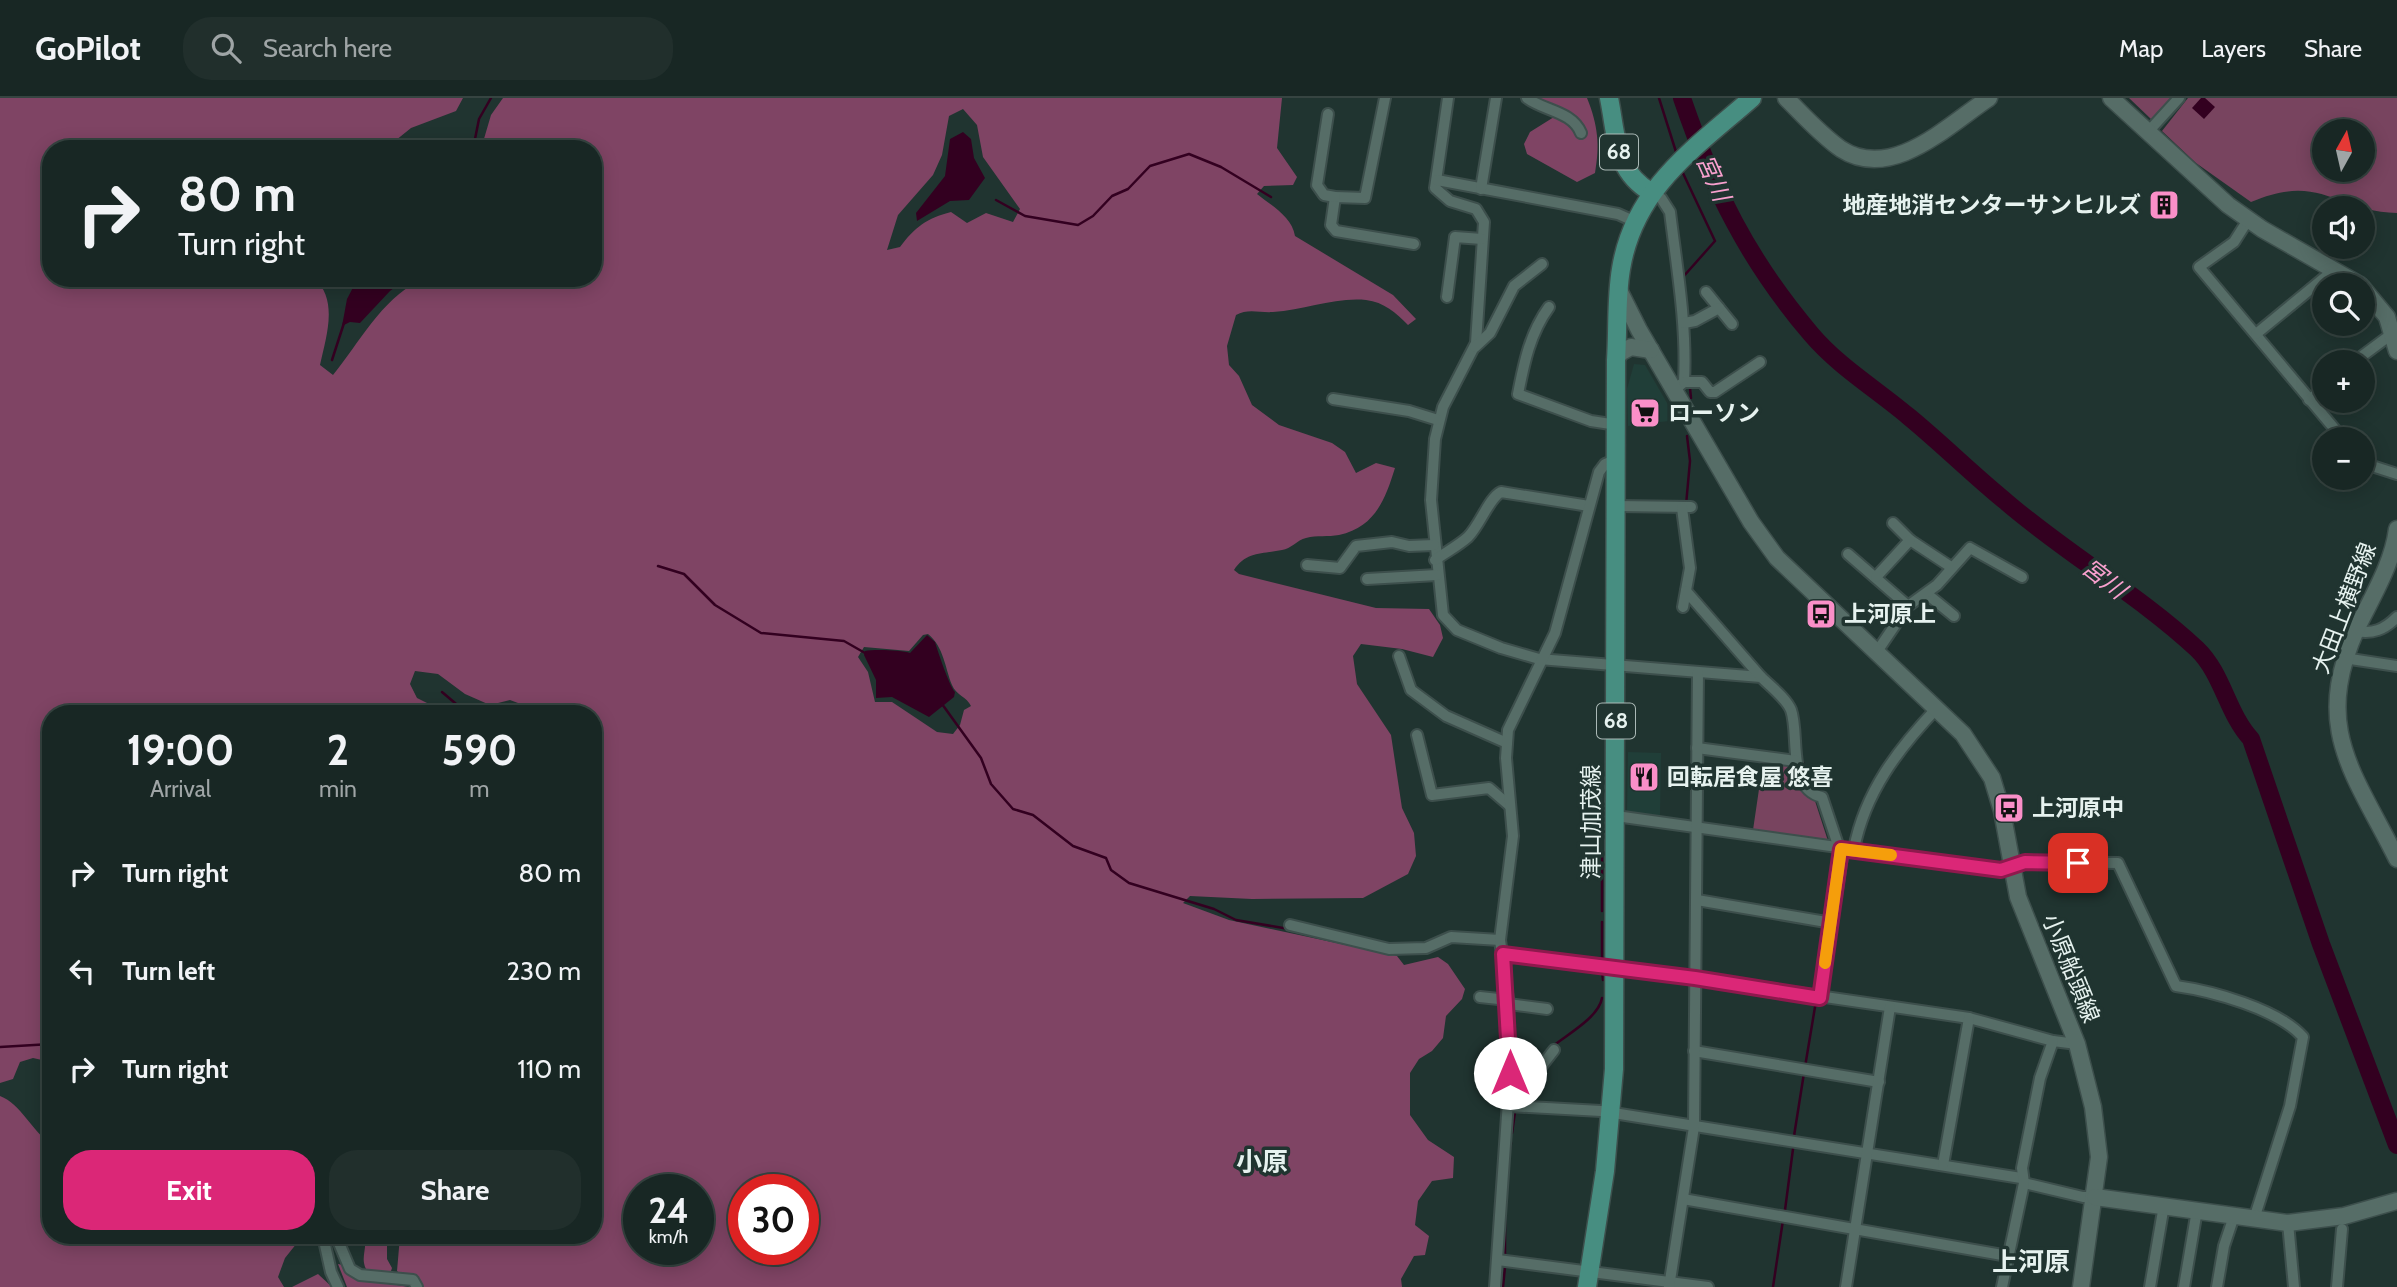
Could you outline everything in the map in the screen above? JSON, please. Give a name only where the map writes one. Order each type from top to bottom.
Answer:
[{"type":"main road","name":"68","points":[[1609,98],[1622,166],[1638,184],[1652,193]]},
{"type":"main road","name":"津山加茂線","points":[[1588,1280],[1612,1114],[1616,816],[1616,360],[1619,290],[1624,251],[1652,193],[1672,167],[1752,98]]},
{"type":"main road","points":[[1786,98],[1842,149],[1855,156],[1883,160],[1907,152],[1989,98]]},
{"type":"main road","points":[[2111,98],[2196,178],[2248,220],[2341,273]]},
{"type":"main road","name":"小原船頭線","points":[[1619,290],[1651,350],[1679,386],[1751,522],[1777,558],[1963,734],[1992,778],[2002,811],[2018,897],[2077,1044],[2098,1135],[2095,1197],[2081,1287]]},
{"type":"main road","points":[[2375,300],[2393,333],[2397,351]]},
{"type":"main road","points":[[1616,360],[1620,353],[1631,347],[1651,350]]},
{"type":"main road","name":"大田上横野線","points":[[2397,529],[2384,572],[2344,658],[2337,689],[2337,725],[2349,763],[2397,859]]},
{"type":"main road","points":[[2095,1197],[2288,1223],[2319,1221],[2397,1201]]},
{"type":"street","points":[[1328,114],[1317,185],[1324,195],[1365,198],[1385,98]]},
{"type":"street","points":[[1448,98],[1435,188],[1450,201],[1471,206],[1482,216],[1475,347]]},
{"type":"street","points":[[1481,189],[1496,98]]},
{"type":"street","points":[[1527,98],[1538,106],[1570,118],[1581,133]]},
{"type":"street","points":[[2148,132],[2179,98]]},
{"type":"street","points":[[1437,180],[1618,214],[1636,222]]},
{"type":"street","points":[[1652,193],[1661,198],[1670,212],[1684,323],[1679,386],[1702,382],[1710,392],[1714,392],[1760,362]]},
{"type":"street","points":[[1335,197],[1331,225],[1336,231],[1414,244]]},
{"type":"street","points":[[2248,220],[2234,242],[2199,267],[2333,427]]},
{"type":"street","points":[[1447,297],[1455,237],[1482,239]]},
{"type":"street","points":[[1542,264],[1514,286],[1490,333],[1475,347],[1438,420],[1431,500],[1440,607],[1450,625],[1501,648],[1545,658],[1761,677]]},
{"type":"street","points":[[2256,334],[2335,269]]},
{"type":"street","points":[[1706,292],[1732,324]]},
{"type":"street","points":[[1549,307],[1538,323],[1518,394],[1591,421],[1617,425]]},
{"type":"street","points":[[1684,323],[1701,319],[1719,308]]},
{"type":"street","points":[[2370,350],[2393,333]]},
{"type":"street","points":[[1334,399],[1409,411],[1438,420]]},
{"type":"street","points":[[1495,1287],[1513,1106],[1508,1002],[1500,940],[1513,836],[1507,743],[1512,719],[1545,658],[1555,633],[1599,472],[1605,464],[1617,459]]},
{"type":"street","points":[[2375,466],[2397,474]]},
{"type":"street","points":[[1436,560],[1468,537],[1482,521],[1495,495],[1501,492],[1589,506]]},
{"type":"street","points":[[1617,506],[1687,508],[1689,568],[1683,607]]},
{"type":"street","points":[[1893,523],[1910,540],[1951,567]]},
{"type":"street","points":[[1876,578],[1910,540]]},
{"type":"street","points":[[1307,565],[1340,568],[1356,546],[1392,542],[1409,546],[1434,545]]},
{"type":"street","points":[[1876,653],[1908,606],[1927,594],[1970,548],[2022,576]]},
{"type":"street","points":[[1848,554],[1908,606]]},
{"type":"street","points":[[1367,579],[1437,575]]},
{"type":"street","points":[[1686,591],[1790,709],[1796,761],[1805,784],[1813,795],[1822,797],[1838,849],[1830,923],[1817,998]]},
{"type":"street","points":[[1927,594],[1954,616]]},
{"type":"street","points":[[2356,631],[2379,631],[2397,617]]},
{"type":"street","points":[[1399,656],[1411,690],[1446,716],[1507,743]]},
{"type":"street","points":[[2344,658],[2397,666]]},
{"type":"street","points":[[1669,1284],[1694,1127],[1697,900],[1694,827],[1698,672]]},
{"type":"street","points":[[1854,849],[1858,828],[1882,774],[1937,708]]},
{"type":"street","points":[[1417,735],[1432,795],[1489,788],[1510,806]]},
{"type":"street","points":[[1697,748],[1796,761]]},
{"type":"street","points":[[1616,816],[2001,870],[2025,862],[2118,863],[2176,986],[2213,992],[2244,1004],[2290,1026],[2303,1037],[2290,1106],[2254,1219]]},
{"type":"street","points":[[1697,900],[1830,923]]},
{"type":"street","points":[[1290,925],[1389,948],[1426,948],[1451,937],[1500,940]]},
{"type":"street","points":[[1503,954],[1695,978],[1817,998],[1969,1018],[2053,1041],[2077,1044]]},
{"type":"street","points":[[1480,997],[1547,1009]]},
{"type":"street","points":[[1846,1287],[1890,1007]]},
{"type":"street","points":[[1943,1165],[1969,1018]]},
{"type":"street","points":[[2002,1287],[2040,1078],[2053,1041]]},
{"type":"street","points":[[1513,1106],[1554,1050]]},
{"type":"street","points":[[1694,1051],[1879,1082]]},
{"type":"street","points":[[1513,1106],[1612,1114],[1867,1153],[2022,1180],[2083,1198],[2095,1197]]},
{"type":"street","points":[[1683,1199],[2008,1256]]},
{"type":"street","points":[[2150,1287],[2164,1205]]},
{"type":"street","points":[[2184,1287],[2197,1210]]},
{"type":"street","points":[[2217,1287],[2224,1246],[2234,1216]]},
{"type":"street","points":[[2288,1223],[2294,1287]]},
{"type":"street","points":[[2337,1287],[2342,1229]]},
{"type":"street","points":[[325,1244],[331,1272],[338,1287]]},
{"type":"street","points":[[339,1244],[350,1269],[360,1275],[413,1280],[417,1287]]},
{"type":"street","points":[[1498,1260],[1588,1280],[1708,1287]]},
{"type":"shaded area","points":[[0,98],[463,98],[456,111],[411,128],[396,140],[42,140],[42,287],[322,287],[329,319],[320,365],[333,375],[382,311],[409,287],[602,287],[602,140],[484,140],[491,115],[503,98],[1282,98],[1277,148],[1297,177],[1293,185],[1264,186],[1257,194],[1286,218],[1295,236],[1393,295],[1416,319],[1408,325],[1384,306],[1366,300],[1331,302],[1285,311],[1250,311],[1236,315],[1227,346],[1229,365],[1239,376],[1252,405],[1279,425],[1332,443],[1345,452],[1356,473],[1376,463],[1395,468],[1377,510],[1362,526],[1339,535],[1306,538],[1285,549],[1249,556],[1234,570],[1239,574],[1376,608],[1429,609],[1440,625],[1443,638],[1433,657],[1402,649],[1361,644],[1353,656],[1357,684],[1391,735],[1402,808],[1414,833],[1416,856],[1408,874],[1363,898],[1252,899],[1190,896],[1183,903],[1229,920],[1397,956],[1404,965],[1438,957],[1448,964],[1465,989],[1462,999],[1446,1016],[1443,1038],[1432,1051],[1419,1059],[1410,1073],[1410,1115],[1428,1140],[1454,1157],[1453,1178],[1432,1181],[1418,1201],[1415,1225],[1429,1236],[1425,1255],[1414,1256],[1401,1279],[1402,1287],[423,1287],[417,1278],[403,1276],[397,1271],[399,1244],[602,1244],[602,705],[518,705],[510,700],[490,705],[465,694],[438,674],[415,671],[410,684],[417,698],[431,705],[42,705],[42,1060],[33,1058],[20,1062],[13,1079],[0,1083]],"holes":[[[963,109],[977,125],[983,157],[1020,209],[1013,222],[986,213],[967,223],[951,212],[928,220],[900,247],[887,250],[898,215],[933,175],[942,155],[949,116]],[[928,634],[938,645],[954,688],[971,706],[964,710],[960,725],[953,734],[937,732],[892,702],[875,702],[868,672],[858,657],[864,647],[909,651],[923,635]]]},
{"type":"shaded area","points":[[1538,98],[1587,98],[1597,135],[1595,173],[1577,182],[1527,154],[1524,144],[1530,132],[1554,117],[1554,109]]},
{"type":"shaded area","points":[[2129,98],[2171,98],[2151,119]]},
{"type":"shaded area","points":[[2188,98],[2397,98],[2397,213],[2375,211],[2375,196],[2327,196],[2295,191],[2251,202],[2196,163],[2162,131]]},
{"type":"shaded area","points":[[2201,98],[2205,98],[2215,107],[2204,119],[2192,108]]},
{"type":"shaded area","points":[[963,132],[971,139],[974,158],[985,178],[969,200],[950,201],[917,221],[916,213],[945,176],[950,139]]},
{"type":"shaded area","points":[[353,287],[395,287],[360,323],[350,322],[342,326],[347,299]]},
{"type":"shaded area","points":[[1634,364],[1645,365],[1677,420],[1628,426],[1627,389]]},
{"type":"shaded area","points":[[927,635],[935,642],[955,692],[954,697],[929,717],[892,697],[876,698],[876,680],[864,655],[865,651],[874,650],[910,653]]},
{"type":"shaded area","points":[[1628,752],[1661,753],[1660,817],[1627,813]]},
{"type":"shaded area","points":[[1763,762],[1794,766],[1804,789],[1815,801],[1828,841],[1753,830]]},
{"type":"shaded area","points":[[0,1096],[14,1105],[42,1136],[42,1244],[296,1244],[285,1258],[278,1277],[284,1287],[0,1287]]},
{"type":"shaded area","points":[[387,1244],[387,1259],[392,1268],[390,1274],[366,1269],[365,1245]]},
{"type":"shaded area","points":[[338,1264],[365,1280],[408,1287],[347,1287]]},
{"type":"shaded area","points":[[318,1274],[332,1287],[292,1287]]},
{"type":"waterway","points":[[475,140],[479,119],[491,98]]},
{"type":"waterway","points":[[1659,98],[1677,155]]},
{"type":"waterway","name":"宮川","points":[[1682,98],[1706,163],[1734,222],[1769,279],[1822,346],[2027,519],[2151,610],[2206,659],[2236,717],[2251,739],[2321,944],[2397,1145]]},
{"type":"waterway","points":[[996,200],[1025,216],[1078,225],[1093,216],[1112,196],[1128,189],[1150,166],[1189,154],[1221,167],[1271,197]]},
{"type":"waterway","points":[[1682,171],[1715,241],[1683,277]]},
{"type":"waterway","points":[[332,360],[344,323]]},
{"type":"waterway","points":[[1690,388],[1691,398]]},
{"type":"waterway","points":[[1686,505],[1690,461],[1687,436]]},
{"type":"waterway","points":[[658,566],[684,574],[715,605],[761,633],[844,641],[865,653]]},
{"type":"waterway","points":[[1702,601],[1745,652]]},
{"type":"waterway","points":[[442,692],[457,705]]},
{"type":"waterway","points":[[942,704],[981,758],[991,784],[1013,809],[1033,815],[1073,846],[1106,858],[1111,870],[1129,883],[1214,909],[1236,920],[1289,929]]},
{"type":"waterway","points":[[1801,759],[1817,790]]},
{"type":"waterway","points":[[1602,858],[1602,911]]},
{"type":"waterway","points":[[1602,922],[1602,960]]},
{"type":"waterway","points":[[1602,971],[1603,980]]},
{"type":"waterway","points":[[1553,1046],[1589,1018],[1600,1005],[1602,998]]},
{"type":"waterway","points":[[1805,1067],[1816,1001]]},
{"type":"waterway","points":[[0,1047],[42,1045]]},
{"type":"waterway","points":[[1794,1136],[1804,1073]]},
{"type":"waterway","points":[[1512,1133],[1515,1112]]},
{"type":"waterway","points":[[1510,1148],[1511,1143]]},
{"type":"waterway","points":[[1785,1210],[1793,1149]]},
{"type":"waterway","points":[[1505,1213],[1505,1257]]},
{"type":"waterway","points":[[1773,1287],[1783,1220]]},
{"type":"waterway","points":[[1503,1287],[1505,1267]]},
{"type":"slow traffic","points":[[1825,963],[1842,857],[1841,849],[1891,855]]},
{"type":"place","name":"地産地消センターサンヒルズ","points":[[2164,205]]},
{"type":"place","name":"ローソン","points":[[1645,413]]},
{"type":"place","name":"上河原上","points":[[1821,614]]},
{"type":"place","name":"回転居食屋 悠喜","points":[[1644,777]]},
{"type":"place","name":"上河原中","points":[[2009,808]]},
{"type":"district","name":"小原","points":[[1262,1162]]},
{"type":"district","name":"上河原","points":[[2031,1262]]},
{"type":"route","points":[[1510,1073],[1508,1000],[1503,954],[1695,978],[1820,998],[1842,857],[1841,849],[2001,870],[2025,862],[2078,863]]}]
